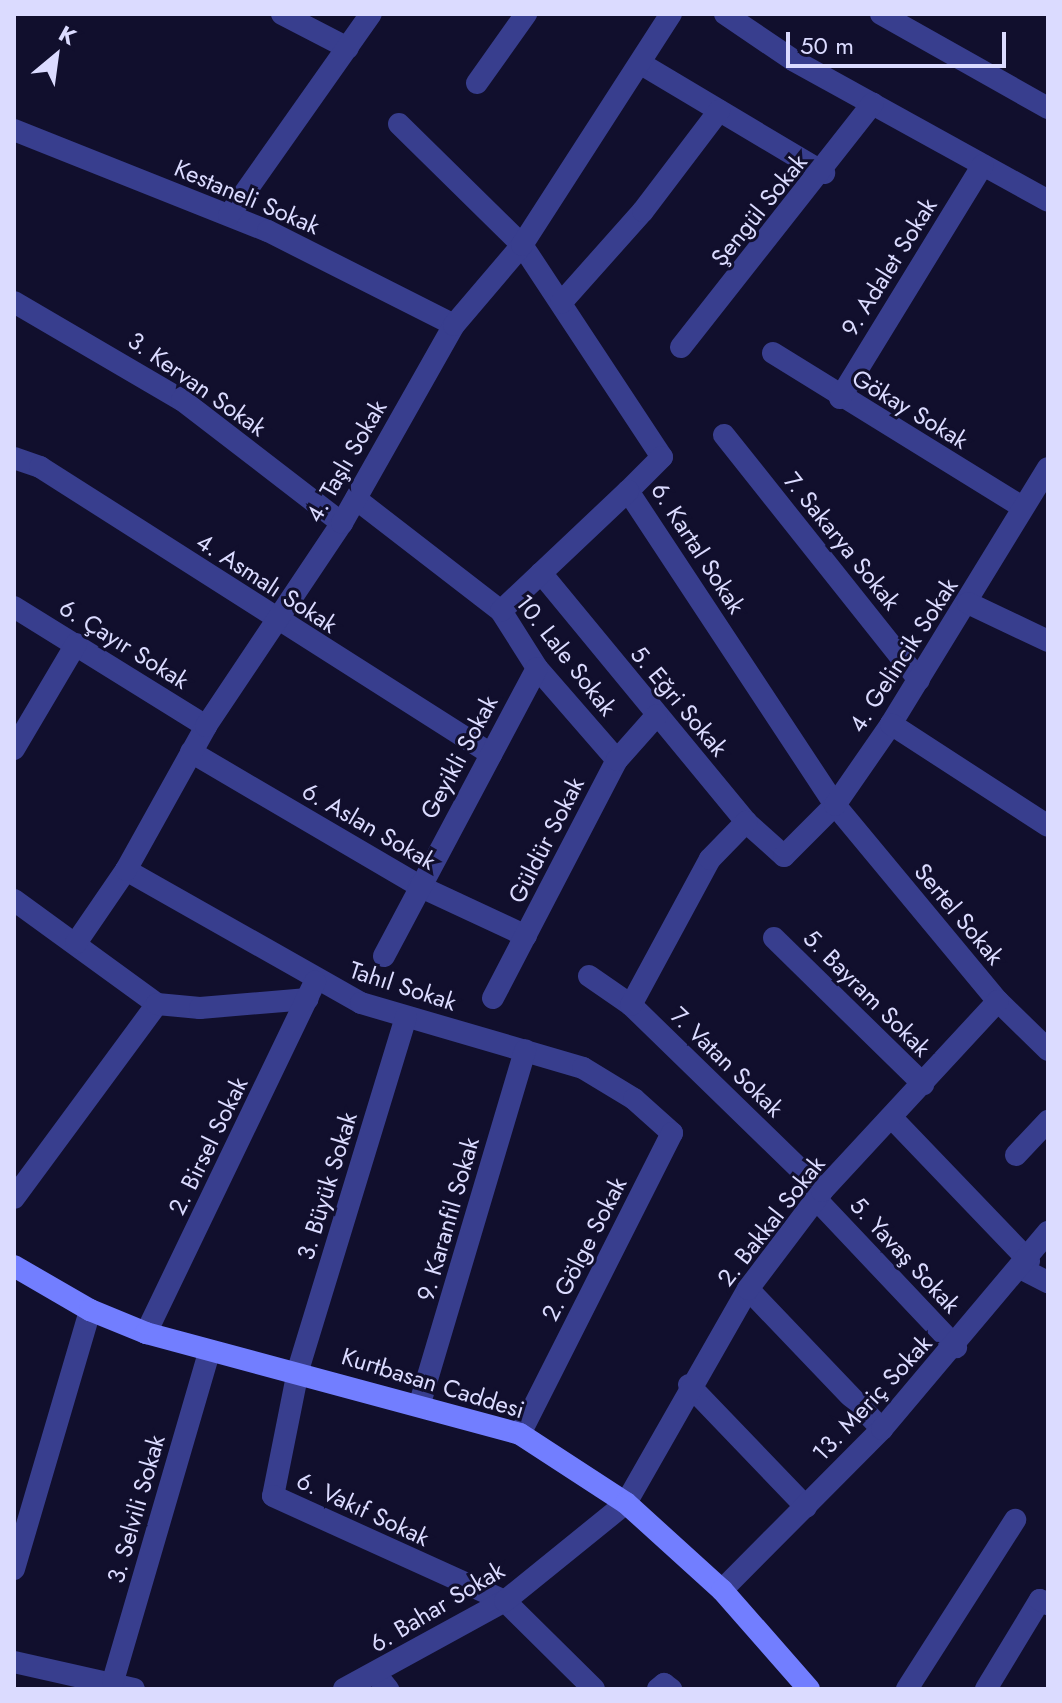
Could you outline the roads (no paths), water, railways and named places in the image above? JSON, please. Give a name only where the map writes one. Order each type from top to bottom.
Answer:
[{"type":"main road","name":"Kurtbasan Caddesi","points":[[14,1266],[90,1310],[146,1333],[209,1352],[298,1371],[420,1403],[520,1434],[626,1503],[722,1590],[801,1684]]},
{"type":"street","points":[[282,14],[348,48]]},
{"type":"street","points":[[229,215],[371,14]]},
{"type":"street","points":[[477,83],[526,14]]},
{"type":"street","name":"4. Taşlı Sokak","points":[[76,943],[126,870],[206,726],[274,620],[342,523],[454,325],[522,245],[643,65],[671,14]]},
{"type":"street","points":[[725,14],[873,103],[1048,201]]},
{"type":"street","points":[[888,16],[1048,108]]},
{"type":"street","points":[[643,65],[824,173]]},
{"type":"street","name":"Şengül Sokak","points":[[681,347],[824,173],[873,103]]},
{"type":"street","points":[[561,303],[643,211],[719,111]]},
{"type":"street","name":"6. Kartal Sokak","points":[[399,124],[522,245],[662,457],[628,491],[835,805]]},
{"type":"street","name":"Kestaneli Sokak","points":[[14,130],[229,215],[454,325]]},
{"type":"street","name":"9. Adalet Sokak","points":[[840,398],[983,165]]},
{"type":"street","name":"3. Kervan Sokak","points":[[14,302],[182,400],[342,523]]},
{"type":"street","name":"Gökay Sokak","points":[[773,353],[840,398],[1022,507]]},
{"type":"street","name":"7. Sakarya Sokak","points":[[724,435],[919,680]]},
{"type":"street","name":"4. Asmalı Sokak","points":[[14,458],[40,467],[274,620],[491,754]]},
{"type":"street","name":"4. Gelincik Sokak","points":[[784,856],[835,805],[968,603],[1022,507],[1044,481]]},
{"type":"street","points":[[501,611],[628,491]]},
{"type":"street","name":"10. Lale Sokak","points":[[356,499],[501,611],[537,668],[617,760]]},
{"type":"street","name":"5. Eğri Sokak","points":[[541,573],[746,822],[784,856]]},
{"type":"street","points":[[968,603],[1048,641]]},
{"type":"street","name":"6. Çayır Sokak","points":[[14,607],[206,726]]},
{"type":"street","points":[[14,749],[76,644]]},
{"type":"street","name":"Geyikli Sokak","points":[[384,956],[537,668]]},
{"type":"street","name":"Güldür Sokak","points":[[493,998],[617,760],[657,715]]},
{"type":"street","points":[[891,724],[1048,826]]},
{"type":"street","name":"6. Aslan Sokak","points":[[191,752],[419,886],[526,936]]},
{"type":"street","name":"Sertel Sokak","points":[[835,805],[998,1001],[1048,1050]]},
{"type":"street","points":[[631,1005],[710,859],[746,822]]},
{"type":"street","name":"Tahıl Sokak","points":[[126,870],[312,990],[583,1068],[634,1099]]},
{"type":"street","points":[[14,900],[157,1004],[200,1008],[312,990]]},
{"type":"street","name":"5. Bayram Sokak","points":[[774,938],[923,1084]]},
{"type":"street","name":"7. Vatan Sokak","points":[[589,976],[631,1005],[819,1195]]},
{"type":"street","name":"2. Birsel Sokak","points":[[146,1333],[312,990]]},
{"type":"street","name":"2. Bakkal Sokak","points":[[626,1503],[689,1385],[748,1289],[819,1195],[998,1001]]},
{"type":"street","points":[[14,1198],[157,1004]]},
{"type":"street","name":"3. Büyük Sokak","points":[[298,1371],[406,1017]]},
{"type":"street","name":"9. Karanfil Sokak","points":[[420,1403],[525,1050]]},
{"type":"street","name":"2. Gölge Sokak","points":[[520,1434],[672,1133],[634,1099]]},
{"type":"street","points":[[892,1118],[1026,1265],[1048,1282]]},
{"type":"street","points":[[1016,1155],[1048,1121]]},
{"type":"street","name":"5. Yavaş Sokak","points":[[819,1195],[956,1347]]},
{"type":"street","name":"13. Meriç Sokak","points":[[722,1590],[882,1429],[1026,1265],[1048,1232]]},
{"type":"street","points":[[748,1289],[882,1429]]},
{"type":"street","points":[[14,1569],[90,1310]]},
{"type":"street","name":"3. Selvili Sokak","points":[[113,1681],[209,1352]]},
{"type":"street","name":"6. Vakıf Sokak","points":[[298,1371],[273,1496],[505,1601]]},
{"type":"street","points":[[689,1385],[806,1507]]},
{"type":"street","name":"6. Bahar Sokak","points":[[344,1689],[382,1681],[505,1601],[626,1503]]},
{"type":"street","points":[[907,1689],[1015,1520]]},
{"type":"street","points":[[986,1689],[1040,1600],[1048,1604]]},
{"type":"street","points":[[505,1601],[594,1689]]},
{"type":"street","points":[[14,1662],[113,1681],[134,1689]]},
{"type":"street","points":[[658,1689],[664,1684],[671,1689]]}]
